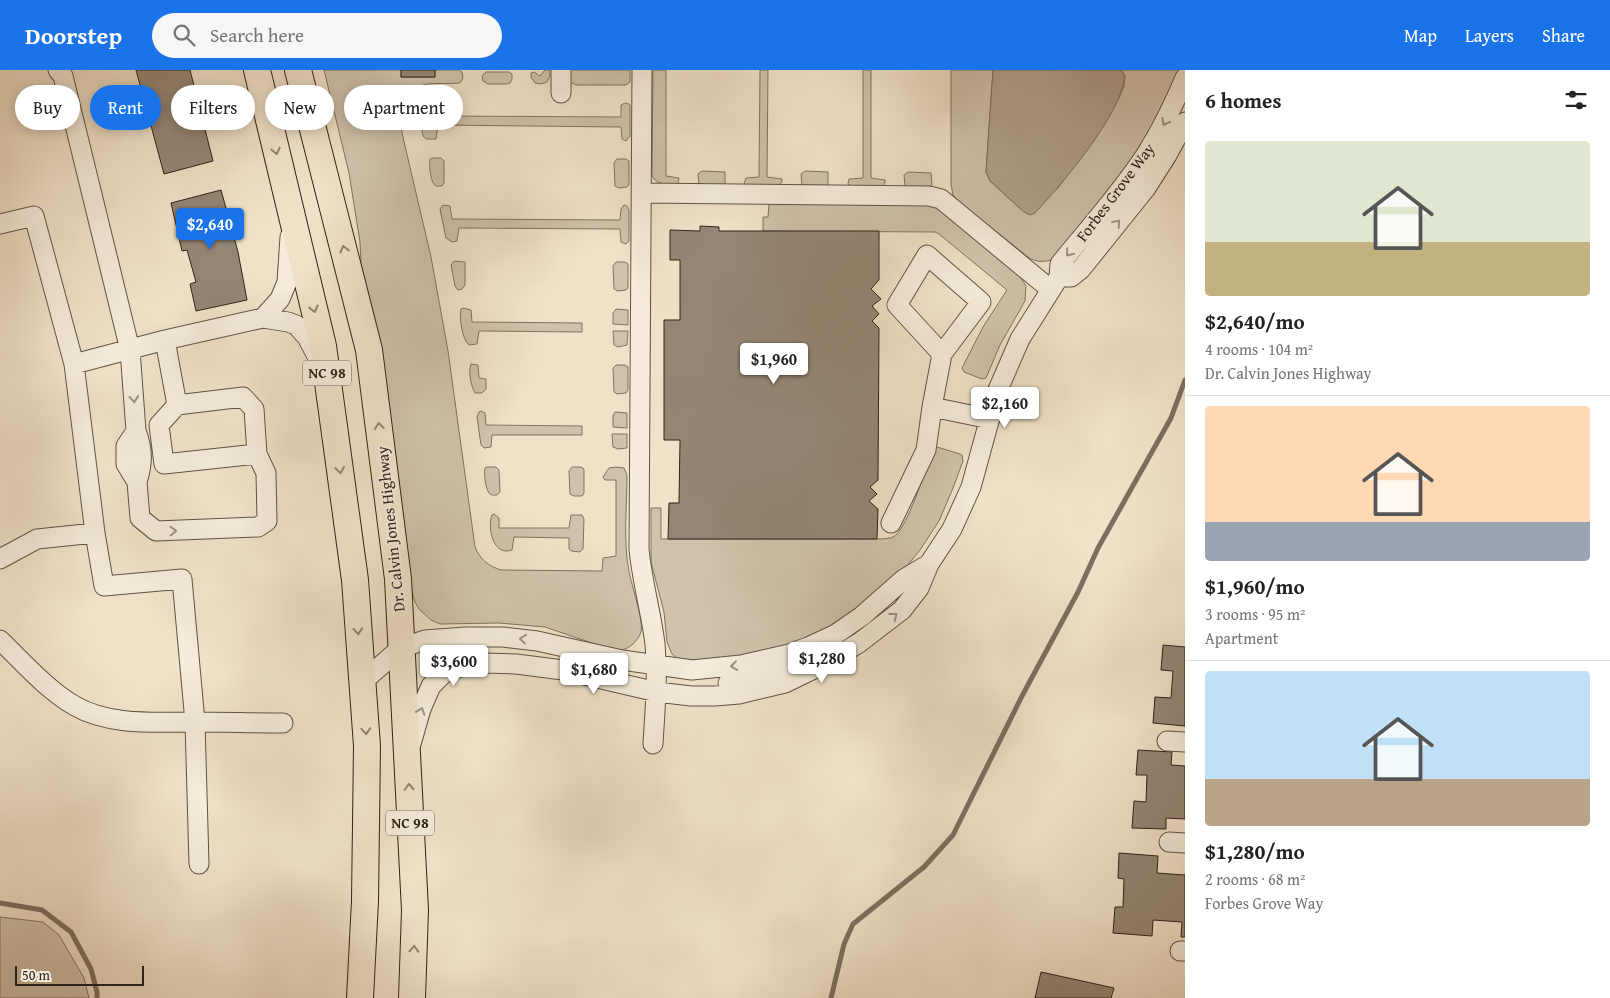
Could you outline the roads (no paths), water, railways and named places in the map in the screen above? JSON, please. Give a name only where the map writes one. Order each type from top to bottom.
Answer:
[{"type":"highway","name":"NC 98","points":[[257,70],[323,346],[355,580],[367,746],[365,902],[360,998]]},
{"type":"highway","name":"Dr. Calvin Jones Highway","points":[[298,70],[369,350],[398,579],[415,910],[412,998]]},
{"type":"highway","points":[[365,902],[372,998]]},
{"type":"street","points":[[561,70],[561,93]]},
{"type":"street","points":[[642,70],[639,549],[655,643],[657,692],[653,744]]},
{"type":"street","points":[[62,72],[130,350],[136,430],[126,446],[126,464],[137,482],[140,518],[156,531],[258,527],[267,521],[266,473],[257,454],[254,409],[243,397],[177,405],[159,425],[164,464],[257,454]]},
{"type":"street","name":"Forbes Grove Way","points":[[407,757],[421,709],[431,686],[444,673],[463,666],[516,664],[563,670],[657,692],[691,696],[739,694],[784,683],[824,664],[852,647],[902,610],[919,588],[929,564],[952,529],[971,487],[998,392],[1020,339],[1054,283],[1060,264],[1129,179],[1146,154],[1172,108],[1185,78]]},
{"type":"street","name":"Forbes Grove Way","points":[[1054,283],[1071,277],[1081,268],[1146,188],[1185,122]]},
{"type":"street","points":[[641,194],[929,196],[941,199],[1054,283]]},
{"type":"street","points":[[264,318],[280,299],[287,282],[291,214]]},
{"type":"street","points":[[0,224],[34,216],[74,364],[95,533],[104,586],[182,579],[195,722],[199,864]]},
{"type":"street","points":[[891,523],[926,450],[942,354],[981,302],[927,255],[897,305],[942,354]]},
{"type":"street","points":[[74,364],[165,340],[264,318],[288,322],[301,330],[327,374]]},
{"type":"street","points":[[165,340],[177,405]]},
{"type":"street","points":[[932,407],[990,419]]},
{"type":"street","points":[[0,559],[38,540],[95,533]]},
{"type":"street","name":"Forbes Grove Way","points":[[362,682],[401,648],[425,640],[466,637],[503,637],[537,641],[622,660],[692,670],[712,669],[770,659],[808,647],[836,634],[862,616],[904,579],[929,564]]},
{"type":"street","points":[[0,640],[50,688],[75,706],[100,716],[125,721],[283,723]]},
{"type":"street","points":[[657,692],[674,686],[740,682],[787,663],[808,647]]},
{"type":"waterway","points":[[831,998],[844,944],[853,924],[924,867],[953,835],[1022,696],[1078,592],[1098,548],[1171,418],[1185,380]]},
{"type":"waterway","points":[[0,903],[42,910],[71,932],[91,969],[97,998]]}]
